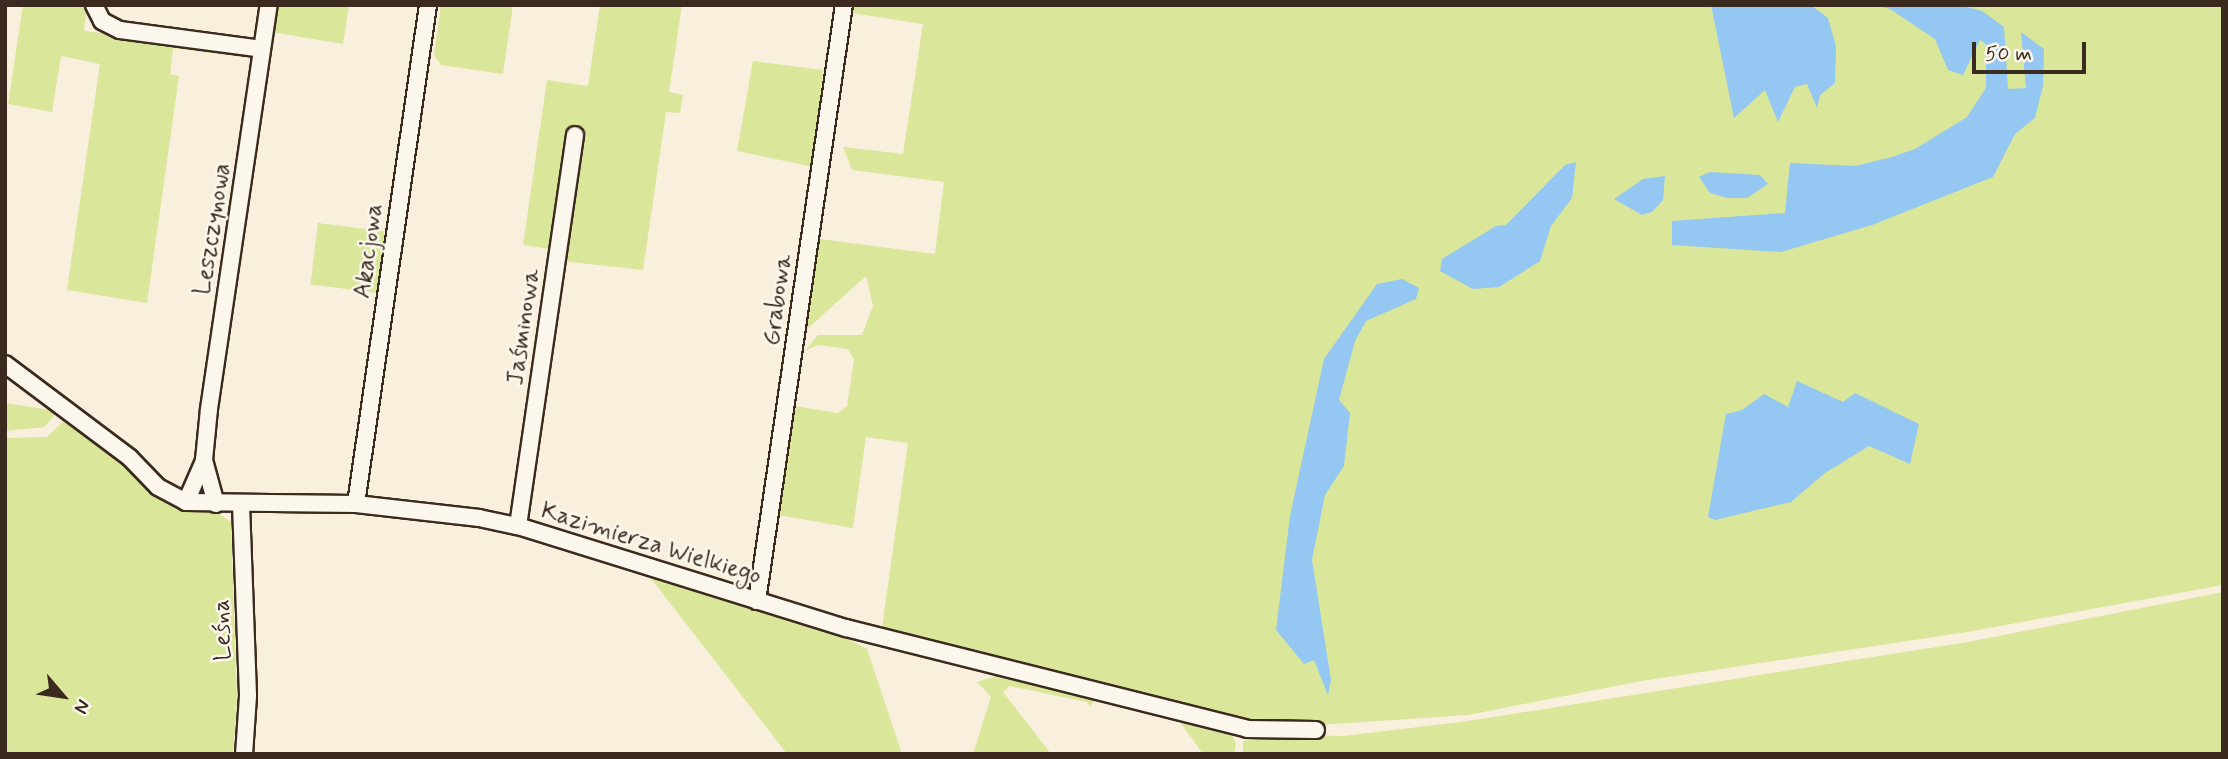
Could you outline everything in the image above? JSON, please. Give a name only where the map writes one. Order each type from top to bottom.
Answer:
[{"type":"street","name":"Leszczynowa","points":[[186,502],[204,460],[269,5]]},
{"type":"street","name":"Akacjowa","points":[[356,503],[428,5]]},
{"type":"street","name":"Grabowa","points":[[757,601],[844,5]]},
{"type":"street","points":[[95,10],[120,30],[262,49]]},
{"type":"street","name":"Jaśminowa","points":[[518,526],[575,135]]},
{"type":"street","name":"Kazimierza Wielkiego","points":[[5,364],[130,458],[158,487],[186,502],[356,503],[518,526],[846,628],[1247,729],[1316,730]]},
{"type":"street","name":"Leszczynowa","points":[[204,460],[216,503]]},
{"type":"street","name":"Leśna","points":[[241,504],[248,696],[244,754]]},
{"type":"green space","points":[[23,5],[87,5],[84,31],[214,47],[250,58],[173,48],[170,74],[179,76],[147,303],[67,290],[100,64],[61,56],[52,112],[8,104]]},
{"type":"green space","points":[[276,5],[349,5],[343,44],[271,32]]},
{"type":"green space","points":[[441,5],[513,5],[503,74],[441,65],[434,55]]},
{"type":"green space","points":[[600,5],[682,5],[669,92],[683,95],[680,113],[666,112],[643,270],[562,261],[564,251],[523,245],[547,80],[588,86]]},
{"type":"green space","points":[[854,5],[2223,5],[2223,585],[1967,632],[1641,681],[1468,715],[1274,728],[882,627],[908,443],[866,437],[853,528],[778,515],[794,406],[838,413],[847,406],[854,360],[848,349],[818,345],[805,351],[818,335],[862,335],[873,306],[866,276],[806,330],[820,239],[935,254],[944,182],[852,170],[843,147],[903,154],[923,24],[852,13]]},
{"type":"green space","points":[[753,61],[823,70],[814,167],[737,151]]},
{"type":"green space","points":[[318,223],[385,231],[377,293],[310,285]]},
{"type":"green space","points":[[5,403],[50,410],[53,406],[56,414],[44,427],[5,431]]},
{"type":"green space","points":[[66,419],[175,507],[215,511],[231,522],[237,700],[233,754],[5,754],[5,438],[47,437]]},
{"type":"green space","points":[[650,577],[844,637],[867,649],[902,754],[787,754]]},
{"type":"green space","points":[[2223,592],[2223,754],[1243,754],[1243,742],[1252,734],[1344,736],[1468,721],[1968,642]]},
{"type":"green space","points":[[1008,672],[1230,731],[1236,743],[1234,754],[1203,754],[1178,719],[1096,697],[1090,707],[1087,702],[1010,686],[1003,692],[1051,754],[973,754],[991,697],[977,682]]},
{"type":"water","points":[[1711,5],[1811,5],[1828,18],[1836,46],[1835,83],[1820,95],[1817,108],[1807,84],[1795,87],[1778,122],[1765,90],[1734,118]]},
{"type":"water","points":[[1874,5],[1959,5],[1982,11],[2004,27],[2008,89],[2026,88],[2021,32],[2044,49],[2043,86],[2035,118],[2015,134],[1993,177],[1872,225],[1781,252],[1672,245],[1672,221],[1785,213],[1790,163],[1855,166],[1892,157],[1915,149],[1967,117],[1986,88],[1986,44],[1980,40],[1963,75],[1948,70],[1935,39],[1890,9]]},
{"type":"water","points":[[1576,162],[1572,198],[1551,226],[1540,261],[1499,287],[1473,289],[1440,271],[1442,259],[1496,226],[1506,225],[1565,165]]},
{"type":"water","points":[[1710,172],[1760,175],[1768,184],[1747,198],[1727,198],[1710,193],[1699,177]]},
{"type":"water","points":[[1665,176],[1663,200],[1652,212],[1642,215],[1614,199],[1643,179]]},
{"type":"water","points":[[1402,279],[1419,288],[1416,299],[1366,321],[1355,341],[1339,400],[1350,413],[1344,466],[1325,495],[1312,560],[1331,680],[1328,695],[1314,660],[1304,664],[1276,630],[1290,516],[1324,359],[1377,284]]},
{"type":"water","points":[[1797,381],[1843,402],[1855,393],[1919,424],[1910,464],[1869,446],[1825,473],[1791,502],[1715,520],[1708,517],[1726,414],[1742,410],[1764,394],[1788,407]]}]
